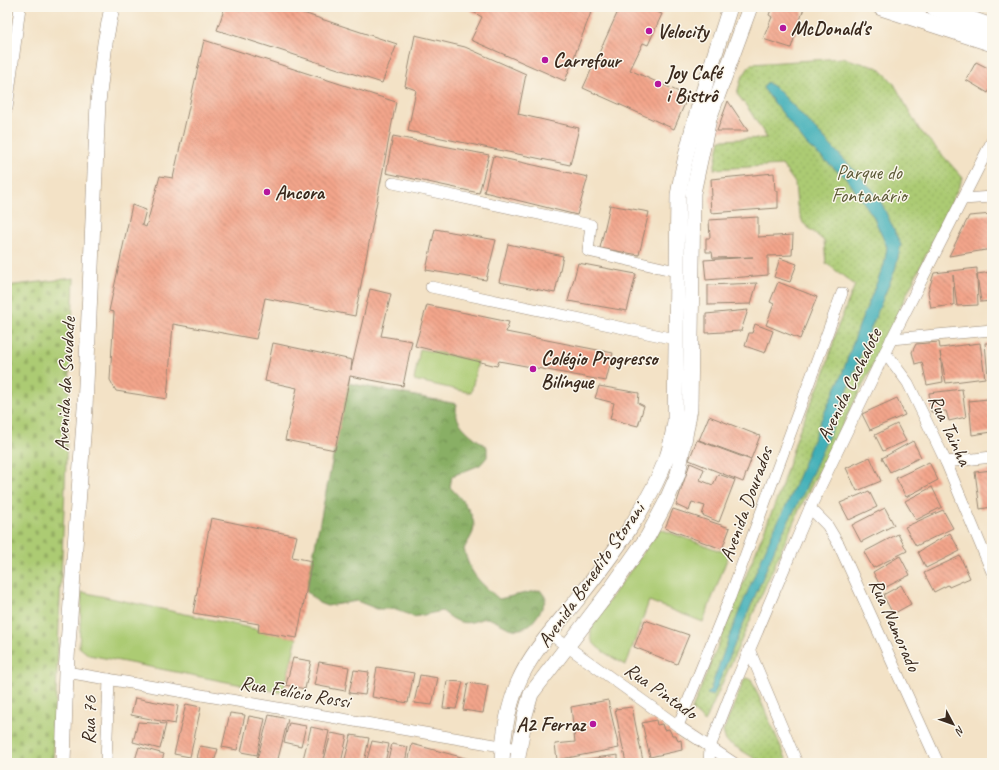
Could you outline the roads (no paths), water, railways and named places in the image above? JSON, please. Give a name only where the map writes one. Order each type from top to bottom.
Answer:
[{"type":"main road","name":"Avenida da Saudade","points":[[63,763],[66,672],[84,408],[98,102],[105,43],[112,7]]},
{"type":"main road","name":"Avenida Benedito Storani","points":[[502,763],[503,746],[518,684],[530,661],[626,535],[649,495],[668,456],[675,421],[678,195],[684,160],[707,76],[730,7]]},
{"type":"main road","name":"Avenida Benedito Storani","points":[[518,756],[531,694],[648,536],[665,504],[678,474],[690,409],[693,193],[709,119],[750,7]]},
{"type":"main road","points":[[881,7],[992,43]]},
{"type":"main road","points":[[934,7],[992,27]]},
{"type":"street","points":[[7,108],[20,7]]},
{"type":"street","name":"Avenida Cachalote","points":[[709,763],[710,747],[749,649],[810,508],[891,339],[992,142]]},
{"type":"street","points":[[393,183],[591,225],[588,251],[676,271]]},
{"type":"street","points":[[963,199],[992,197]]},
{"type":"street","points":[[431,286],[675,339]]},
{"type":"street","name":"Avenida Dourados","points":[[678,726],[730,597],[842,293]]},
{"type":"street","points":[[891,339],[992,330]]},
{"type":"street","name":"Rua Tainha","points":[[885,352],[908,383],[946,462],[992,572]]},
{"type":"street","points":[[946,462],[992,457]]},
{"type":"street","name":"Rua Namorado","points":[[810,508],[827,525],[839,545],[938,763]]},
{"type":"street","name":"Rua Pintado","points":[[550,634],[678,726],[734,763]]},
{"type":"street","points":[[749,649],[797,763]]},
{"type":"street","name":"Rua Felício Rossi","points":[[66,672],[503,746],[518,756]]},
{"type":"street","name":"Rua 76","points":[[106,763],[109,679]]},
{"type":"water","points":[[767,82],[779,91],[872,189],[882,204],[901,245],[895,270],[870,330],[840,410],[803,494],[778,541],[713,696],[707,694],[710,690],[732,629],[842,374],[859,326],[884,265],[887,247],[873,216],[847,179],[807,145],[763,88]]},
{"type":"place","name":"McDonald's","points":[[783,28]]},
{"type":"place","name":"Velocity","points":[[649,31]]},
{"type":"place","name":"Carrefour","points":[[545,60]]},
{"type":"place","name":"Joy Café i Bistrô","points":[[658,84]]},
{"type":"place","name":"Ancora","points":[[267,192]]},
{"type":"place","name":"Colégio Progresso Bilíngue","points":[[533,369]]},
{"type":"place","name":"A2 Ferraz","points":[[593,724]]},
{"type":"park label","name":"Parque do Fontanário","points":[[869,184]]}]
